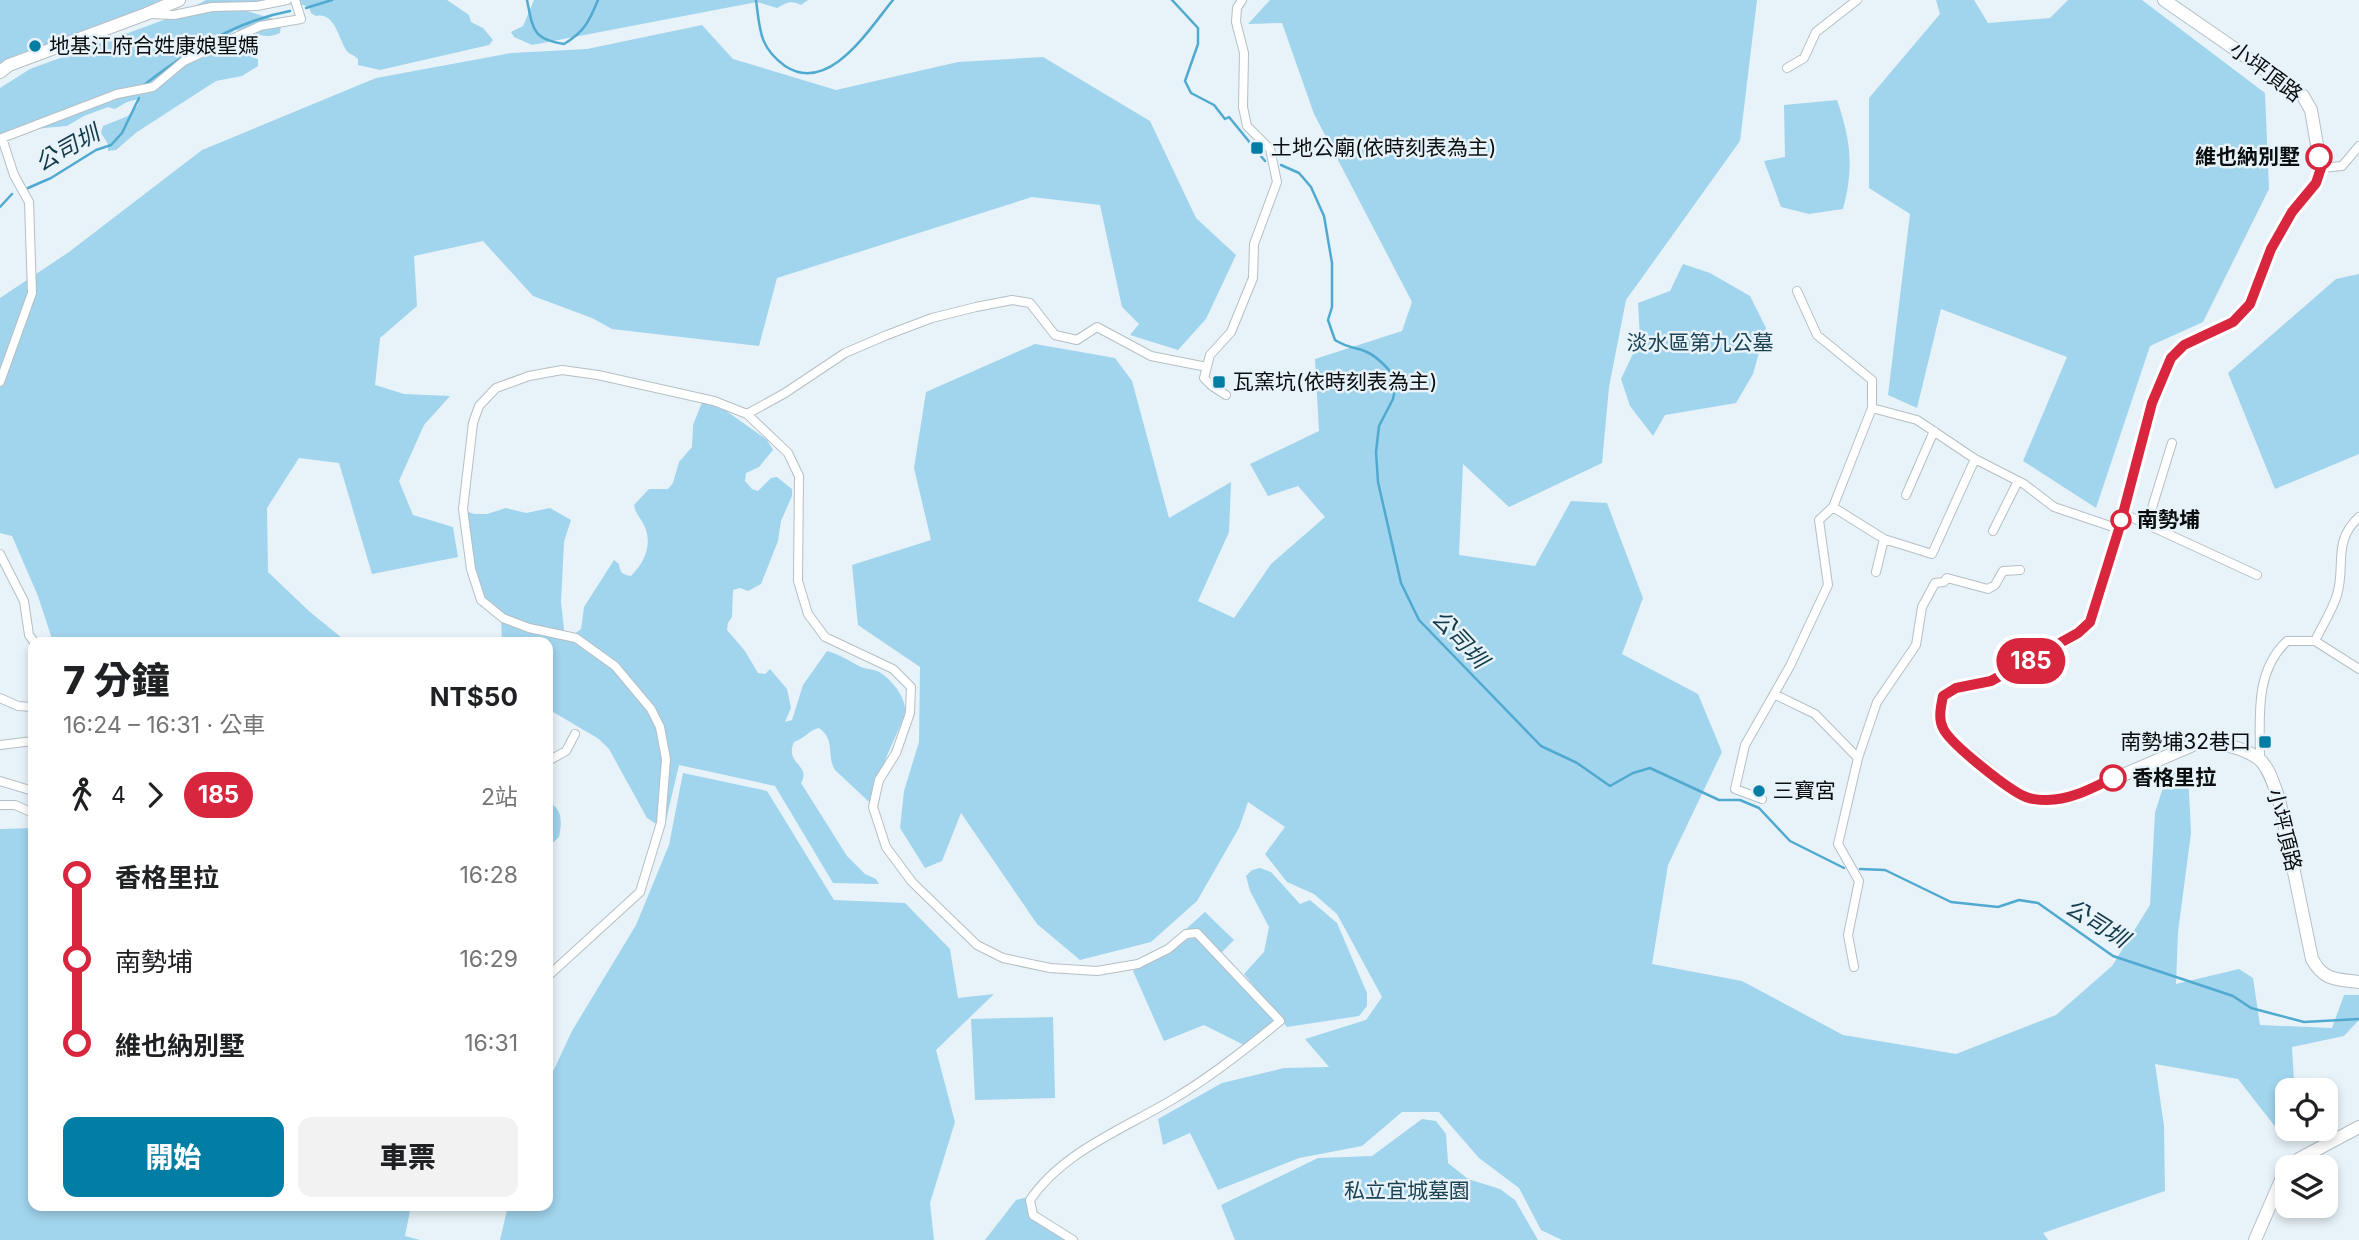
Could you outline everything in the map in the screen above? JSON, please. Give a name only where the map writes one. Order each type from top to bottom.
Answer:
[{"type":"street","points":[[0,72],[9,65],[178,0]]},
{"type":"street","points":[[146,14],[174,15],[212,7],[257,6],[287,0]]},
{"type":"street","points":[[0,382],[32,293],[29,202],[14,175],[2,138],[117,94],[153,87],[184,61],[260,26],[301,19],[295,0]]},
{"type":"street","points":[[1226,395],[1204,378],[1210,355],[1230,332],[1253,278],[1254,244],[1277,182],[1270,149],[1247,126],[1243,107],[1244,53],[1236,22],[1237,8],[1242,0]]},
{"type":"street","points":[[1787,68],[1804,58],[1816,32],[1856,0]]},
{"type":"street","name":"小坪頂路","points":[[2164,0],[2303,96],[2311,110],[2321,168]]},
{"type":"street","points":[[2359,146],[2342,166],[2321,168],[2316,183],[2292,212],[2271,249],[2250,304],[2233,322],[2184,345],[2171,358],[2152,403],[2119,529],[2090,622],[2067,640],[1991,681],[1956,688],[1943,696],[1941,726],[1950,739],[2010,788],[2026,797],[2047,800],[2072,797],[2200,742],[2218,743],[2260,760],[2259,698],[2273,654],[2287,641],[2315,641],[2359,669]]},
{"type":"street","points":[[1762,799],[1735,789],[1745,745],[1790,666],[1828,585],[1819,520],[1833,507],[1872,408],[1872,380],[1817,335],[1797,291]]},
{"type":"street","points":[[747,414],[785,393],[845,353],[932,318],[1012,300],[1030,303],[1055,335],[1077,340],[1097,327],[1151,356],[1207,367]]},
{"type":"street","points":[[553,971],[640,892],[661,823],[666,760],[660,727],[650,709],[615,666],[576,638],[529,628],[503,618],[481,600],[471,569],[463,509],[473,423],[479,406],[496,388],[529,376],[562,370],[598,375],[714,401],[747,414],[788,453],[799,476],[798,582],[808,614],[825,637],[892,669],[911,687],[909,713],[896,753],[879,780],[873,807],[886,847],[912,882],[977,946],[1003,958],[1049,968],[1097,971],[1138,964],[1168,949],[1186,934],[1197,933],[1280,1021],[1226,1065],[1177,1097],[1079,1153],[1040,1185],[1030,1200],[1033,1215],[1073,1240]]},
{"type":"street","points":[[1872,408],[1916,420],[1975,459],[2018,481],[2054,507],[2119,529]]},
{"type":"street","points":[[1906,495],[1934,431]]},
{"type":"street","points":[[2147,524],[2172,443]]},
{"type":"street","points":[[1833,507],[1884,539],[1932,554],[1975,459]]},
{"type":"street","points":[[1993,531],[2018,481]]},
{"type":"street","points":[[2122,513],[2257,575]]},
{"type":"street","points":[[2315,641],[2337,594],[2341,548],[2349,526],[2359,517]]},
{"type":"street","points":[[1876,572],[1884,539]]},
{"type":"street","points":[[0,554],[24,601],[30,637]]},
{"type":"street","points":[[1854,967],[1848,935],[1859,881],[1838,844],[1858,758],[1877,702],[1916,645],[1922,607],[1935,583],[1944,582],[1947,578],[1988,589],[1995,585],[2003,571],[2020,570]]},
{"type":"street","points":[[1773,694],[1815,714],[1858,758]]},
{"type":"street","points":[[0,698],[18,706],[28,707]]},
{"type":"street","points":[[553,758],[566,751],[575,734]]},
{"type":"street","points":[[0,745],[28,742]]},
{"type":"street","name":"小坪頂路","points":[[2260,760],[2270,775],[2279,799],[2312,959],[2318,970],[2329,978],[2359,982]]},
{"type":"street","points":[[0,781],[28,789]]},
{"type":"street","points":[[0,805],[15,805],[28,811]]},
{"type":"street","points":[[2306,1155],[2359,1127]]},
{"type":"street","points":[[2255,1240],[2275,1194]]},
{"type":"green space","points":[[0,0],[162,0],[74,41],[0,70]]},
{"type":"green space","points":[[206,0],[447,0],[469,15],[471,22],[483,28],[493,40],[489,45],[380,70],[358,65],[358,59],[346,50],[331,21],[311,13],[309,7],[259,5],[247,11],[276,20],[281,25],[280,33],[263,36],[235,30],[219,46],[258,59],[258,66],[242,76],[216,81],[137,132],[116,150],[108,151],[108,144],[101,133],[103,126],[128,116],[138,105],[138,99],[115,109],[108,107],[84,116],[67,126],[23,130],[0,139],[0,88],[30,69],[180,14]]},
{"type":"green space","points":[[534,0],[808,0],[801,5],[789,2],[777,8],[757,2],[532,45],[514,37],[511,32],[523,26]]},
{"type":"green space","points":[[1270,0],[1757,0],[1740,141],[1626,300],[1609,387],[1602,463],[1509,507],[1463,464],[1459,555],[1535,566],[1571,501],[1607,503],[1643,598],[1622,654],[1698,694],[1722,752],[1668,865],[1652,964],[1742,981],[1843,1035],[1956,1054],[2056,1015],[2112,966],[2150,905],[2155,813],[2168,771],[2188,772],[2191,833],[2178,932],[2176,984],[2239,969],[2253,978],[2260,1025],[2332,1028],[2344,995],[2359,995],[2359,1020],[2344,1036],[2292,1047],[2294,1078],[2275,1078],[2275,1126],[2238,1079],[2155,1064],[2164,1126],[2165,1191],[2043,1233],[2048,1240],[1562,1240],[1541,1230],[1519,1188],[1479,1158],[1439,1112],[1402,1112],[1362,1146],[1299,1158],[1218,1190],[1190,1133],[1163,1145],[1158,1119],[1222,1083],[1284,1068],[1329,1067],[1305,1039],[1366,1020],[1382,997],[1337,914],[1314,894],[1287,882],[1265,854],[1285,827],[1248,802],[1239,828],[1197,901],[1151,942],[1080,960],[1037,924],[961,813],[942,861],[925,868],[900,828],[904,791],[919,742],[920,667],[858,625],[852,565],[931,540],[914,468],[926,392],[1035,344],[1115,358],[1132,381],[1169,518],[1231,482],[1229,532],[1198,601],[1234,618],[1271,564],[1325,517],[1298,486],[1268,496],[1250,464],[1319,431],[1315,359],[1402,331],[1412,302],[1314,114],[1282,23],[1248,24]]},
{"type":"green space","points":[[1936,0],[1974,0],[1988,23],[2050,18],[2068,0],[2142,0],[2265,93],[2269,189],[2203,322],[2150,346],[2096,508],[2023,461],[2067,357],[1941,309],[1917,408],[1888,395],[1910,214],[1869,188],[1869,98],[1940,14]]},
{"type":"green space","points":[[702,25],[733,59],[836,90],[958,62],[1043,57],[1150,121],[1196,218],[1236,255],[1206,319],[1178,350],[1130,335],[1139,324],[1122,307],[1100,205],[1032,197],[777,278],[759,346],[612,329],[592,318],[533,296],[483,241],[414,256],[417,306],[380,338],[375,385],[404,394],[450,396],[424,425],[399,481],[413,515],[453,527],[458,557],[372,574],[339,463],[299,458],[267,508],[268,572],[341,637],[51,637],[38,596],[12,536],[0,533],[0,298],[69,252],[202,150],[376,78],[511,53],[587,49]]},
{"type":"green space","points":[[1837,100],[1848,142],[1850,167],[1843,209],[1809,214],[1781,207],[1764,161],[1785,157],[1784,105]]},
{"type":"green space","name":"淡水區第九公墓","points":[[1683,264],[1710,273],[1750,296],[1766,328],[1753,374],[1736,403],[1665,415],[1653,436],[1630,406],[1621,379],[1640,339],[1638,303],[1670,291]]},
{"type":"green space","points":[[2359,274],[2359,454],[2275,489],[2228,373],[2336,279]]},
{"type":"green space","points":[[703,400],[715,403],[767,440],[773,450],[759,467],[746,473],[745,481],[752,489],[758,491],[771,478],[777,477],[792,489],[792,496],[781,521],[778,541],[761,584],[748,591],[740,588],[733,590],[732,617],[727,630],[745,651],[758,673],[765,674],[770,669],[787,689],[791,708],[785,722],[792,720],[803,685],[827,651],[887,677],[903,699],[904,716],[882,770],[880,799],[874,802],[868,801],[835,770],[829,743],[819,728],[794,742],[792,749],[792,755],[803,772],[801,783],[847,856],[879,884],[833,883],[775,786],[679,765],[664,829],[647,818],[609,749],[599,739],[553,712],[553,637],[502,637],[501,616],[476,594],[466,511],[487,514],[506,508],[526,513],[550,508],[571,520],[564,542],[562,635],[566,640],[581,629],[584,607],[614,560],[619,564],[622,573],[631,576],[644,559],[648,546],[647,532],[634,505],[649,489],[668,489],[673,483],[679,462],[692,447],[693,425]]},
{"type":"green space","points":[[683,773],[767,791],[834,900],[905,903],[950,949],[958,998],[994,994],[936,1050],[955,1122],[930,1203],[934,1240],[500,1240],[507,1211],[553,1211],[553,1071],[572,1031],[636,925],[669,845]]},
{"type":"green space","points":[[553,805],[559,812],[561,826],[559,837],[554,842]]},
{"type":"green space","points":[[28,828],[28,1211],[410,1211],[405,1236],[420,1240],[0,1240],[0,829]]},
{"type":"green space","points":[[1260,868],[1271,872],[1300,904],[1310,900],[1337,923],[1367,993],[1367,1006],[1359,1016],[1287,1027],[1244,974],[1264,952],[1269,927],[1250,891],[1246,876],[1252,870]]},
{"type":"green space","points":[[1205,912],[1234,940],[1220,954],[1198,931],[1186,929]]},
{"type":"green space","points":[[1195,935],[1277,1022],[1246,1046],[1204,1025],[1164,1041],[1133,971]]},
{"type":"green space","points":[[1053,1017],[1055,1098],[975,1100],[971,1019]]},
{"type":"green space","name":"私立宜城墓園","points":[[1422,1119],[1436,1121],[1446,1134],[1448,1163],[1468,1179],[1500,1189],[1515,1200],[1538,1240],[1235,1240],[1221,1205],[1318,1158],[1372,1156]]},
{"type":"green space","points":[[1028,1197],[1030,1211],[1068,1240],[985,1240],[1016,1200]]},
{"type":"waterway","name":"公司圳","points":[[306,8],[332,0]]},
{"type":"waterway","name":"公司圳","points":[[527,0],[533,25],[540,36],[564,44],[585,26],[598,0]]},
{"type":"waterway","name":"公司圳","points":[[756,0],[765,45],[776,59],[801,73],[817,72],[832,66],[846,55],[893,0]]},
{"type":"waterway","name":"公司圳","points":[[1172,0],[1198,28],[1198,44],[1185,81],[1191,93],[1214,105],[1225,119],[1229,117],[1265,161]]},
{"type":"waterway","name":"公司圳","points":[[144,85],[177,60],[213,39],[250,22],[290,11]]},
{"type":"waterway","name":"公司圳","points":[[28,188],[51,178],[96,150],[111,145],[122,133],[139,98]]},
{"type":"waterway","name":"公司圳","points":[[1281,165],[1299,173],[1311,187],[1324,216],[1332,263],[1332,307],[1328,320],[1335,340],[1373,355],[1397,380],[1393,399],[1379,426],[1376,452],[1378,482],[1401,583],[1419,620],[1541,746],[1577,763],[1610,786],[1633,773],[1650,768],[1719,800],[1740,800],[1759,808],[1790,841],[1844,868]]},
{"type":"waterway","name":"公司圳","points":[[0,207],[12,194]]},
{"type":"waterway","name":"公司圳","points":[[1860,869],[1885,870],[1951,902],[1998,907],[2019,900],[2038,903],[2113,956],[2233,996],[2251,1008],[2304,1022],[2359,1019]]},
{"type":"bus line","name":"185","points":[[2113,778],[2072,797],[2047,800],[2026,797],[2010,788],[1950,739],[1941,726],[1943,696],[1956,688],[1991,681],[2034,660],[2078,633],[2090,622],[2119,529],[2152,403],[2171,358],[2184,345],[2233,322],[2250,304],[2271,249],[2292,212],[2316,183],[2321,168],[2319,157]]},
{"type":"place","name":"地基江府合姓康娘聖媽","points":[[35,46]]},
{"type":"place","name":"土地公廟(依時刻表為主)","points":[[1257,148]]},
{"type":"place","name":"維也納別墅","points":[[2319,157]]},
{"type":"place","name":"瓦窯坑(依時刻表為主)","points":[[1219,382]]},
{"type":"place","name":"南勢埔","points":[[2121,520]]},
{"type":"place","name":"南勢埔32巷口","points":[[2265,742]]},
{"type":"place","name":"香格里拉","points":[[2113,778]]},
{"type":"place","name":"三寶宮","points":[[1759,791]]}]
